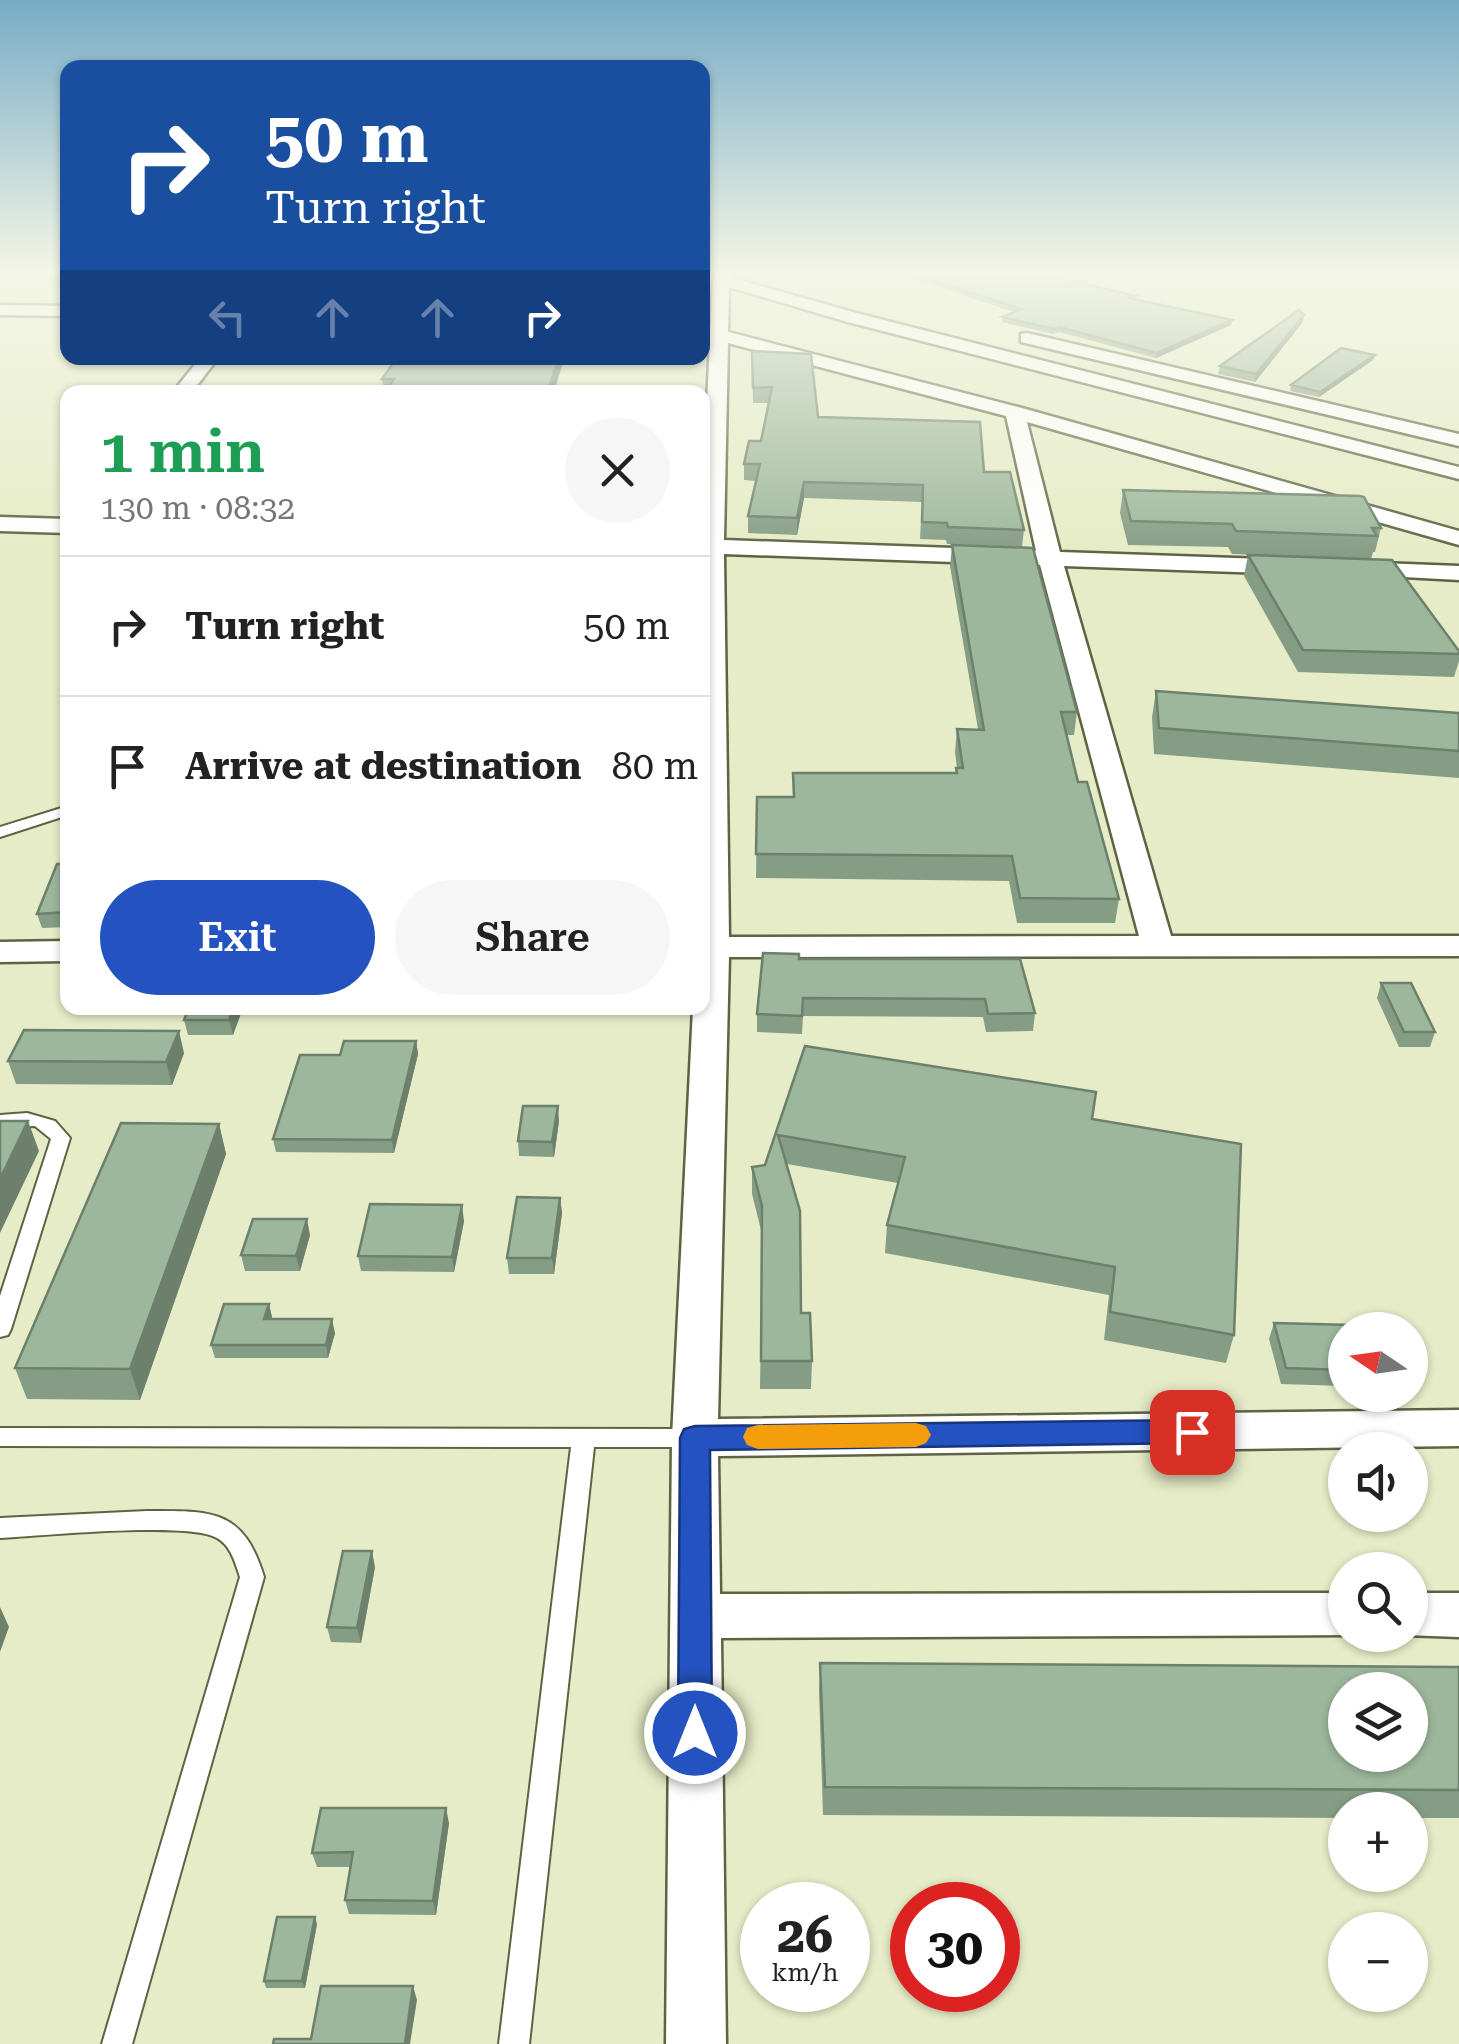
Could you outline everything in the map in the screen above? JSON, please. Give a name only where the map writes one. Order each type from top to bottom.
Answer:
[{"type":"street","points":[[188,385],[204,365]]},
{"type":"street","points":[[710,442],[711,365]]},
{"type":"street","points":[[829,365],[1015,412],[1459,538]]},
{"type":"street","points":[[1040,365],[1459,472]]},
{"type":"street","points":[[1139,365],[1459,440]]},
{"type":"street","points":[[1015,412],[1050,559],[1158,947]]},
{"type":"street","points":[[0,524],[60,526]]},
{"type":"street","points":[[710,547],[1459,573]]},
{"type":"street","points":[[710,947],[1459,946]]},
{"type":"street","points":[[0,952],[60,951]]},
{"type":"street","points":[[696,2044],[695,1438],[706,1015]]},
{"type":"street","points":[[695,1438],[1459,1428]]},
{"type":"street","points":[[694,1616],[1328,1615]]},
{"type":"street","points":[[1428,1615],[1459,1615]]},
{"type":"lane","points":[[0,832],[60,813]]},
{"type":"lane","points":[[0,1121],[32,1118],[52,1124],[61,1138],[0,1329]]},
{"type":"lane","points":[[0,1437],[695,1438]]},
{"type":"lane","points":[[514,2044],[584,1438]]},
{"type":"lane","points":[[0,1528],[187,1522],[220,1528],[244,1549],[252,1577],[117,2044]]},
{"type":"building","points":[[392,365],[556,365],[550,385],[390,385],[394,379],[382,379]]},
{"type":"building","points":[[752,365],[812,365],[818,417],[980,422],[984,472],[1010,472],[1024,530],[922,522],[923,485],[804,482],[797,518],[748,516],[760,464],[744,464],[749,441],[761,441],[772,387],[753,388]]},
{"type":"building","points":[[1221,365],[1263,365],[1256,374]]},
{"type":"building","points":[[1318,365],[1360,365],[1320,392],[1291,385]]},
{"type":"building","points":[[1123,490],[1360,496],[1381,528],[1372,528],[1377,536],[1236,531],[1232,524],[1131,521]]},
{"type":"building","points":[[952,545],[1033,548],[1077,712],[1061,712],[1078,782],[1087,782],[1119,899],[1020,898],[1012,856],[756,854],[757,797],[794,797],[793,773],[957,773],[956,768],[963,768],[957,729],[984,730]]},
{"type":"building","points":[[1248,555],[1392,560],[1459,654],[1303,650]]},
{"type":"building","points":[[1156,691],[1459,713],[1459,751],[1159,728]]},
{"type":"building","points":[[57,864],[60,864],[60,913],[37,914]]},
{"type":"building","points":[[763,953],[799,954],[799,959],[1020,959],[1035,1013],[988,1014],[985,999],[803,998],[802,1016],[757,1014]]},
{"type":"building","points":[[1381,983],[1411,983],[1435,1032],[1404,1032]]},
{"type":"building","points":[[186,1015],[231,1015],[229,1020],[184,1020]]},
{"type":"building","points":[[24,1030],[179,1031],[166,1062],[8,1061]]},
{"type":"building","points":[[344,1041],[416,1041],[392,1140],[273,1139],[300,1055],[340,1055]]},
{"type":"building","points":[[805,1046],[1096,1092],[1092,1119],[1241,1144],[1234,1335],[1110,1312],[1115,1267],[887,1225],[905,1157],[778,1135],[800,1211],[801,1313],[810,1313],[812,1361],[761,1361],[762,1206],[752,1167],[765,1165]]},
{"type":"building","points":[[523,1106],[558,1106],[552,1142],[518,1141]]},
{"type":"building","points":[[0,1121],[28,1121],[0,1179]]},
{"type":"building","points":[[121,1123],[219,1124],[130,1369],[15,1368]]},
{"type":"building","points":[[517,1197],[560,1198],[552,1258],[507,1258]]},
{"type":"building","points":[[370,1204],[462,1205],[452,1257],[358,1256]]},
{"type":"building","points":[[253,1219],[307,1219],[296,1256],[241,1255]]},
{"type":"building","points":[[224,1304],[269,1304],[264,1319],[332,1319],[326,1345],[211,1345]]},
{"type":"building","points":[[1274,1323],[1328,1324],[1328,1369],[1286,1368]]},
{"type":"building","points":[[343,1551],[372,1551],[357,1628],[327,1627]]},
{"type":"building","points":[[820,1663],[1459,1667],[1459,1790],[825,1787]]},
{"type":"building","points":[[321,1808],[446,1808],[433,1901],[345,1900],[353,1852],[312,1853]]},
{"type":"building","points":[[277,1917],[315,1917],[302,1981],[264,1981]]},
{"type":"building","points":[[321,1986],[413,1986],[405,2044],[273,2044],[274,2039],[311,2039]]},
{"type":"slow traffic","points":[[758,1437],[916,1435]]},
{"type":"route","points":[[695,1733],[695,1438],[1192,1432]]}]
